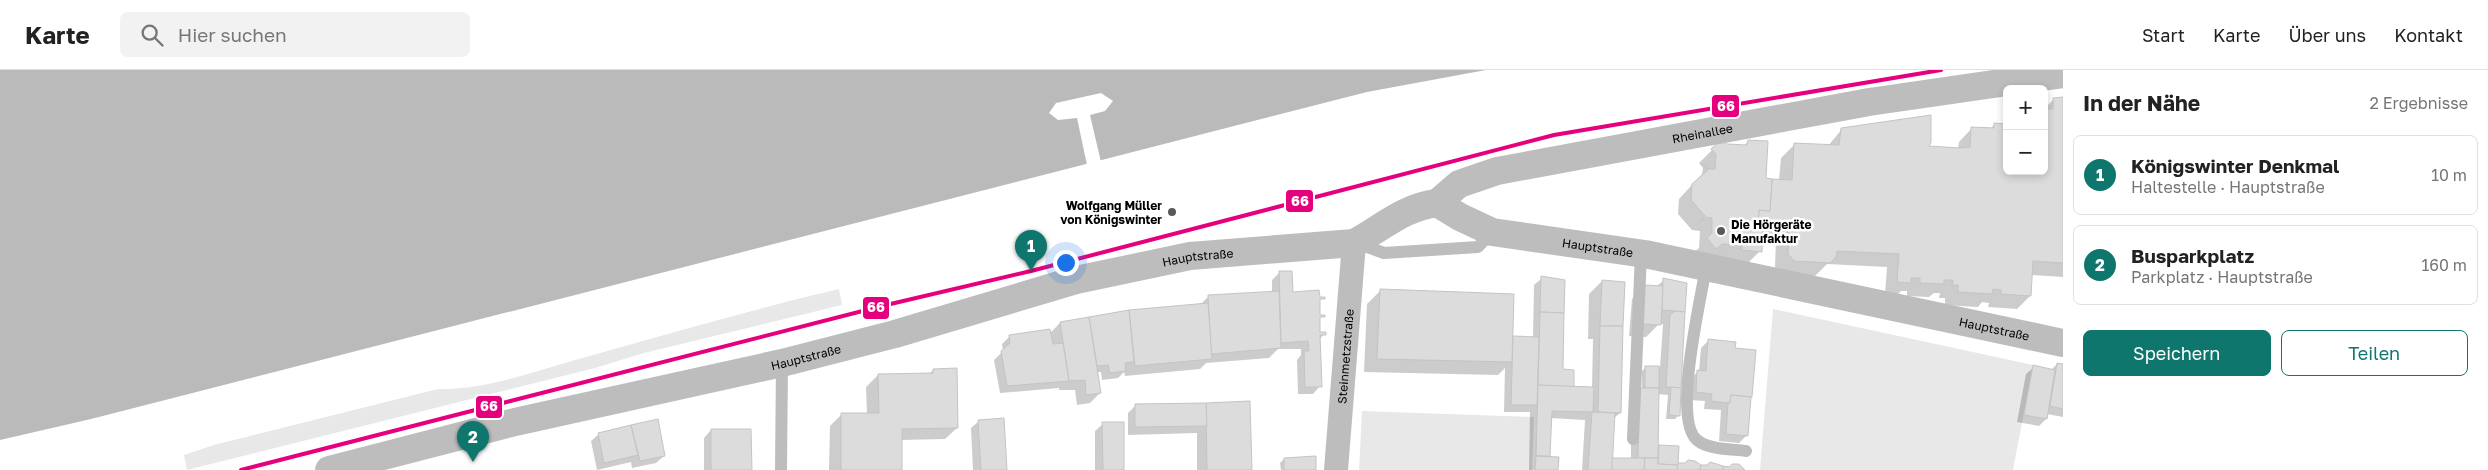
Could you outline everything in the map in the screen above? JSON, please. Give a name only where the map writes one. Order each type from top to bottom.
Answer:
[{"type":"street","name":"Rheinallee","points":[[1437,203],[1459,184],[1497,171],[1869,102],[2063,74]]},
{"type":"street","name":"Hauptstraße","points":[[329,470],[515,422],[782,363],[895,334],[1076,280],[1190,256],[1354,243],[1372,233],[1395,216],[1421,205],[1437,203],[1460,217],[1492,232],[1641,254],[2063,343]]},
{"type":"street","name":"Steinmetzstraße","points":[[1336,470],[1354,243]]},
{"type":"lane","points":[[1354,243],[1384,253],[1478,247],[1492,232]]},
{"type":"lane","points":[[1633,439],[1641,254]]},
{"type":"lane","points":[[1706,267],[1693,342],[1686,417],[1691,433],[1698,442],[1715,447],[1746,451]]},
{"type":"lane","points":[[781,470],[782,363]]},
{"type":"shaded area","points":[[0,70],[1486,70],[1367,92],[91,419],[0,440]]},
{"type":"shaded area","points":[[839,289],[842,305],[644,353],[595,368],[187,470],[184,455],[214,445],[438,389],[494,383],[712,322]]},
{"type":"shaded area","points":[[1773,309],[2033,365],[2013,470],[1760,470]]},
{"type":"shaded area","points":[[1362,411],[1534,417],[1532,470],[1359,470]]},
{"type":"pier","points":[[1101,93],[1113,101],[1105,111],[1090,115],[1101,162],[1087,165],[1077,118],[1058,120],[1049,113],[1056,103]]},
{"type":"building","points":[[2063,97],[2063,263],[2033,261],[2031,296],[2001,294],[2001,290],[1993,289],[1992,294],[1958,292],[1958,285],[1952,285],[1953,280],[1944,280],[1944,284],[1920,283],[1920,278],[1911,278],[1911,283],[1897,282],[1899,254],[1837,251],[1836,257],[1830,263],[1794,261],[1788,254],[1789,226],[1758,223],[1759,210],[1770,211],[1772,179],[1792,180],[1794,143],[1839,145],[1841,128],[1931,115],[1931,142],[1929,146],[1959,148],[1970,147],[1971,127],[1994,128],[1994,123],[2003,124],[2003,175],[2048,175],[2048,109],[2053,109],[2053,98]]},
{"type":"building","points":[[1722,139],[1727,144],[1747,145],[1748,140],[1768,141],[1766,178],[1772,179],[1770,211],[1759,210],[1758,223],[1763,225],[1762,252],[1742,250],[1742,245],[1722,244],[1716,249],[1707,238],[1712,233],[1712,218],[1706,217],[1698,223],[1705,216],[1691,200],[1692,184],[1708,170],[1701,163],[1708,169],[1715,169],[1716,154],[1711,149]]},
{"type":"building","points":[[1279,271],[1292,271],[1293,292],[1319,290],[1320,297],[1325,297],[1325,299],[1320,299],[1320,315],[1325,315],[1325,317],[1320,317],[1320,332],[1326,332],[1326,335],[1320,335],[1322,387],[1305,387],[1304,351],[1309,351],[1308,341],[1281,343]]},
{"type":"building","points":[[1541,276],[1565,280],[1564,313],[1540,312]]},
{"type":"building","points":[[1663,278],[1687,283],[1685,312],[1662,310]]},
{"type":"building","points":[[1602,280],[1625,282],[1623,326],[1600,326]]},
{"type":"building","points":[[1644,285],[1663,286],[1661,325],[1642,324]]},
{"type":"building","points":[[1380,289],[1514,294],[1512,362],[1377,359]]},
{"type":"building","points":[[1279,291],[1281,348],[1211,354],[1208,295]]},
{"type":"building","points":[[1208,303],[1212,359],[1135,366],[1129,310]]},
{"type":"building","points":[[1129,310],[1134,362],[1125,363],[1126,371],[1110,373],[1108,365],[1097,366],[1089,317]]},
{"type":"building","points":[[1675,311],[1685,312],[1681,388],[1666,387],[1670,315]]},
{"type":"building","points":[[1540,312],[1564,313],[1563,369],[1574,370],[1574,387],[1538,385]]},
{"type":"building","points":[[1089,317],[1101,393],[1086,395],[1085,380],[1069,381],[1060,322]]},
{"type":"building","points":[[1600,326],[1623,326],[1621,413],[1598,412]]},
{"type":"building","points":[[1050,329],[1053,344],[1063,343],[1069,381],[1007,386],[1001,351],[1010,343],[1009,335]]},
{"type":"building","points":[[1513,336],[1539,337],[1537,405],[1511,405]]},
{"type":"building","points":[[1708,339],[1736,342],[1735,348],[1756,350],[1752,397],[1731,395],[1730,403],[1728,403],[1711,401],[1712,394],[1696,392],[1697,370],[1706,371]]},
{"type":"building","points":[[2057,363],[2063,364],[2063,409],[2050,406]]},
{"type":"building","points":[[2033,365],[2055,370],[2047,419],[2024,415]]},
{"type":"building","points":[[1645,366],[1659,366],[1659,388],[1645,388]]},
{"type":"building","points":[[957,368],[958,428],[902,429],[902,470],[841,470],[841,413],[879,413],[878,374],[933,373],[933,369]]},
{"type":"building","points":[[1538,385],[1594,387],[1593,412],[1552,411],[1550,456],[1536,456]]},
{"type":"building","points":[[1671,387],[1681,388],[1680,416],[1669,415]]},
{"type":"building","points":[[1639,388],[1659,388],[1658,458],[1638,458]]},
{"type":"building","points":[[1731,395],[1751,397],[1748,436],[1726,434],[1728,403],[1730,403]]},
{"type":"building","points":[[1250,401],[1252,470],[1207,470],[1206,403]]},
{"type":"building","points":[[1206,403],[1207,426],[1135,427],[1135,404]]},
{"type":"building","points":[[1592,412],[1615,413],[1612,470],[1588,470]]},
{"type":"building","points":[[1004,418],[1007,470],[981,470],[978,420]]},
{"type":"building","points":[[658,419],[665,456],[640,461],[631,425]]},
{"type":"building","points":[[1102,422],[1124,422],[1124,470],[1103,470]]},
{"type":"building","points":[[631,425],[638,455],[604,463],[598,433]]},
{"type":"building","points":[[711,429],[751,429],[752,470],[711,470]]},
{"type":"building","points":[[1659,445],[1679,446],[1678,465],[1658,464]]},
{"type":"building","points":[[1316,456],[1316,470],[1284,470],[1284,458]]},
{"type":"building","points":[[1536,456],[1559,457],[1558,470],[1535,470]]},
{"type":"building","points":[[1612,458],[1645,458],[1644,470],[1612,470]]},
{"type":"building","points":[[1645,458],[1658,458],[1658,464],[1678,465],[1677,470],[1644,470]]},
{"type":"building","points":[[1688,460],[1695,461],[1701,465],[1700,470],[1677,470],[1678,463],[1685,463]]},
{"type":"building","points":[[1710,462],[1723,466],[1723,470],[1700,470],[1701,465],[1707,465]]},
{"type":"building","points":[[1732,464],[1739,464],[1745,470],[1723,470],[1723,466],[1729,467]]},
{"type":"transit line","name":"66","points":[[241,470],[882,306],[1031,271],[1554,135],[1941,70]]},
{"type":"place","name":"Wolfgang Müller von Königswinter","points":[[1172,212]]},
{"type":"place","name":"Die Hörgeräte Manufaktur","points":[[1721,231]]},
{"type":"place","name":"Königswinter Denkmal","points":[[1031,271]]},
{"type":"place","name":"Busparkplatz","points":[[473,462]]}]
